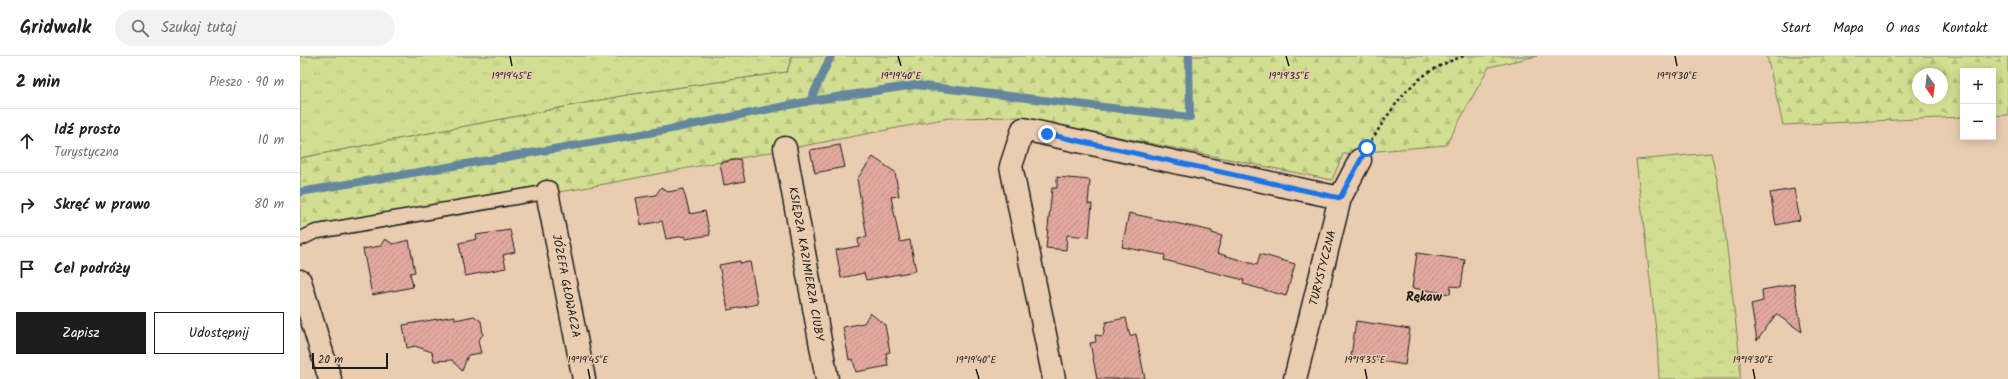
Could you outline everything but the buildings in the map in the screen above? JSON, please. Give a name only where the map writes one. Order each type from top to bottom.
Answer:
[{"type":"street","points":[[1054,379],[1011,166],[1024,130],[1340,198]]},
{"type":"street","name":"KSIĘDZA KAZIMIERZA CIUBY","points":[[785,148],[827,379]]},
{"type":"street","name":"TURYSTYCZNA","points":[[1295,379],[1340,198],[1360,160]]},
{"type":"street","name":"JÓZEFA GŁOWACZA","points":[[547,192],[584,379]]},
{"type":"street","points":[[300,281],[330,379]]},
{"type":"lane","points":[[300,238],[315,232],[547,192]]},
{"type":"path","points":[[1360,160],[1395,104],[1408,88],[1426,73],[1445,62],[1464,56]]},
{"type":"green space","points":[[300,56],[792,56],[787,72],[627,95],[300,158]]},
{"type":"green space","points":[[792,56],[1537,56],[1489,67],[1446,145],[1343,154],[1332,180],[1020,117],[949,118],[589,187],[300,235],[300,158],[627,95],[787,72]]},
{"type":"green space","points":[[1767,56],[2008,56],[2008,115],[1996,116],[1996,68],[1960,68],[1960,117],[1783,125]]},
{"type":"green space","points":[[1711,153],[1721,197],[1740,360],[1740,379],[1659,379],[1657,339],[1636,160]]},
{"type":"waterway","points":[[810,101],[831,56]]},
{"type":"waterway","points":[[300,192],[666,130],[810,101],[915,85],[1190,117],[1189,56]]},
{"type":"district","name":"Rękaw","points":[[1424,297]]},
{"type":"route","points":[[1047,134],[1340,198],[1367,148]]}]
